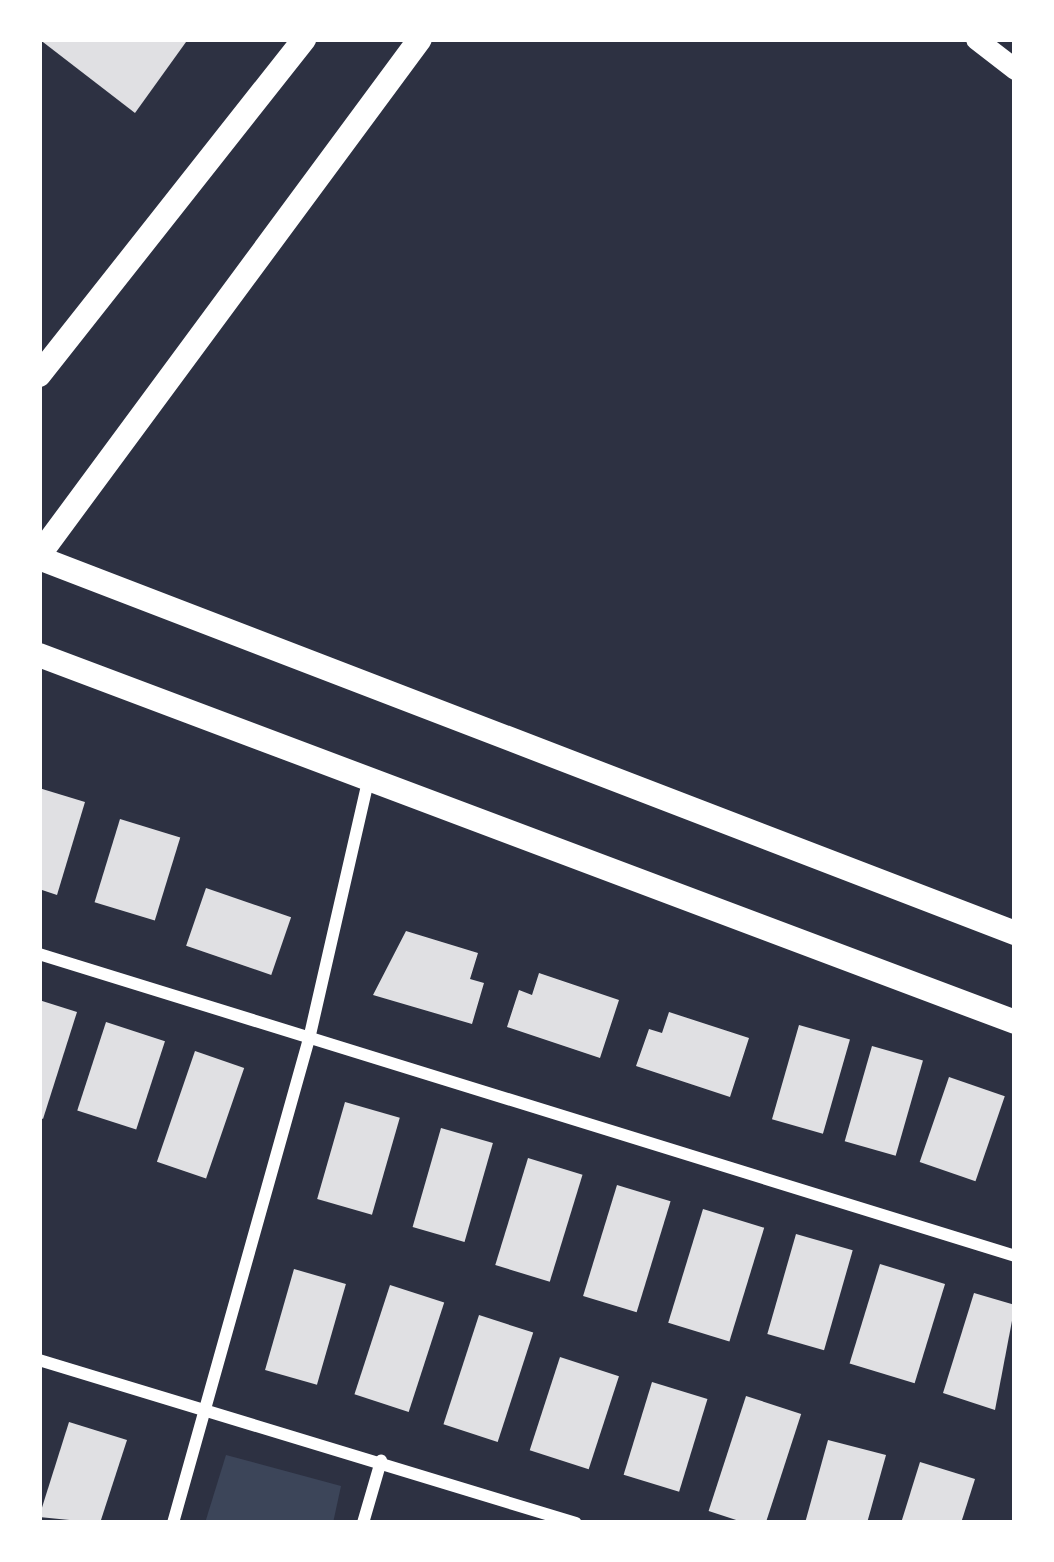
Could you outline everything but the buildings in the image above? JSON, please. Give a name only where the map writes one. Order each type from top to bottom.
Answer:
[{"type":"main road","points":[[39,375],[304,39]]},
{"type":"main road","points":[[420,39],[39,557],[1015,933]]},
{"type":"main road","points":[[39,655],[1015,1022]]},
{"type":"street","points":[[976,39],[1015,69]]},
{"type":"street","points":[[172,1523],[208,1410],[309,1039],[368,781]]},
{"type":"street","points":[[39,954],[1015,1256]]},
{"type":"street","points":[[39,1360],[576,1523]]},
{"type":"street","points":[[363,1523],[380,1461]]},
{"type":"shaded area","points":[[226,1455],[341,1486],[333,1523],[205,1523]]}]
